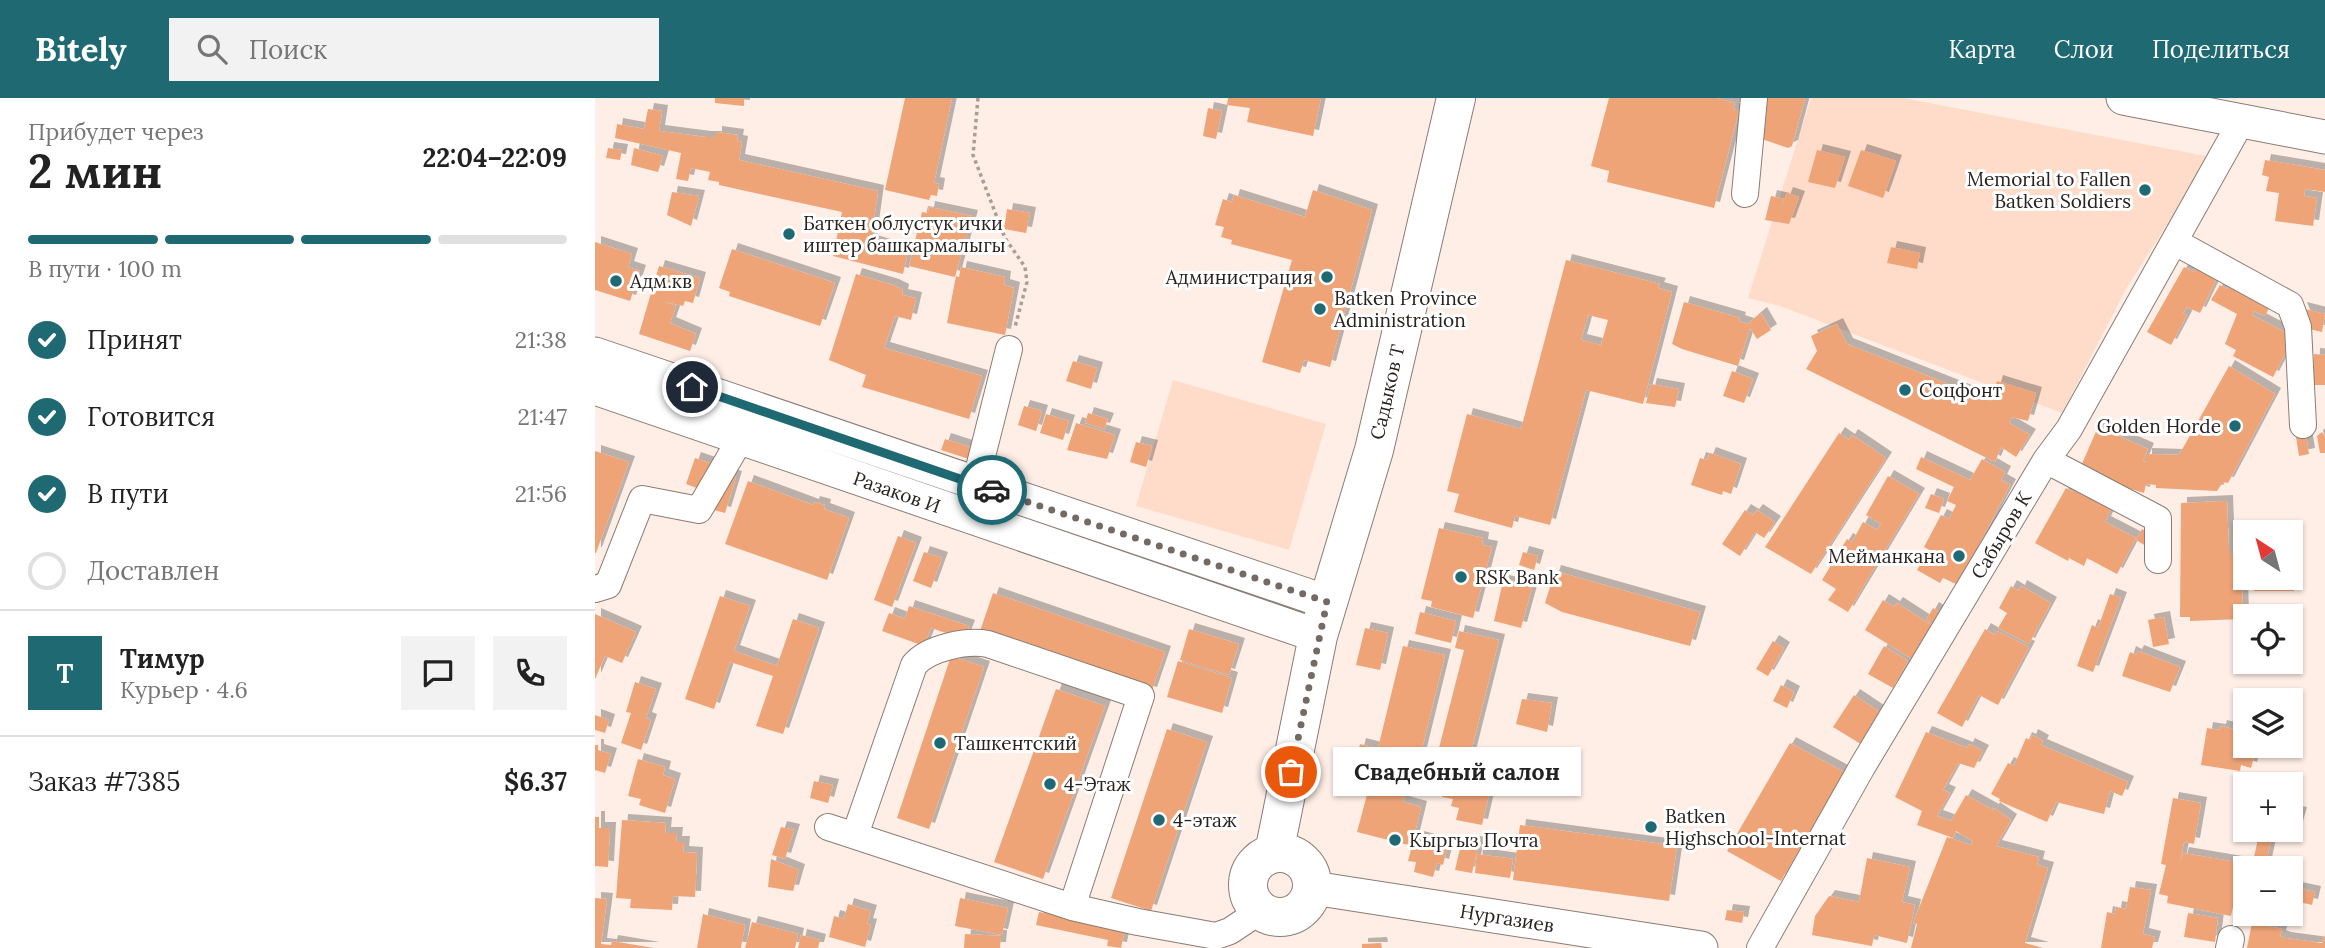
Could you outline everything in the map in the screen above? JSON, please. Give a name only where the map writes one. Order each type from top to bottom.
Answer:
[{"type":"highway","name":"Садыков Т","points":[[1274,853],[1323,619],[1374,450],[1456,98]]},
{"type":"highway","points":[[1274,853],[1284,853],[1303,862],[1309,870],[1313,888],[1304,907],[1275,925],[1249,893],[1250,873],[1256,864],[1274,853]]},
{"type":"main road","points":[[2123,98],[2325,137]]},
{"type":"main road","name":"Разаков И","points":[[595,354],[975,484],[1323,619]]},
{"type":"main road","points":[[681,418],[692,387]]},
{"type":"main road","name":"Разаков И","points":[[595,388],[741,438],[1323,619]]},
{"type":"main road","name":"Нургазиев","points":[[1313,888],[1683,947]]},
{"type":"street","points":[[1745,194],[1754,98]]},
{"type":"street","name":"Сабыров К","points":[[1760,948],[1862,768],[2046,460],[2069,429],[2241,122]]},
{"type":"street","points":[[2175,242],[2290,305],[2298,327],[2303,425]]},
{"type":"street","points":[[975,484],[1009,349]]},
{"type":"street","points":[[595,589],[608,585],[642,499],[699,510],[741,438]]},
{"type":"street","points":[[2046,460],[2158,519],[2158,560]]},
{"type":"street","points":[[855,835],[914,665],[936,648],[977,642],[988,644],[1141,696],[1072,907]]},
{"type":"street","points":[[828,827],[1072,907],[1216,936],[1275,925]]},
{"type":"path","points":[[978,98],[973,155],[1005,238],[1025,267],[1027,282],[1009,349]]},
{"type":"shaded area","points":[[1811,98],[1903,98],[2211,157],[2127,287],[2062,413],[1780,306],[1748,298]]},
{"type":"shaded area","points":[[1173,380],[1326,424],[1289,550],[1136,506]]},
{"type":"building","points":[[715,98],[744,98],[744,106],[715,103]]},
{"type":"building","points":[[905,98],[952,98],[934,183],[939,184],[937,196],[931,195],[929,200],[885,190]]},
{"type":"building","points":[[1228,98],[1321,98],[1313,136],[1247,122],[1250,108],[1227,105]]},
{"type":"building","points":[[1609,98],[1717,98],[1735,103],[1733,109],[1739,111],[1714,208],[1607,182],[1609,171],[1591,166]]},
{"type":"building","points":[[1766,98],[1805,98],[1792,146],[1788,148],[1756,137]]},
{"type":"building","points":[[1208,108],[1222,111],[1216,139],[1203,136]]},
{"type":"building","points":[[648,109],[662,111],[659,131],[705,137],[716,137],[716,132],[738,135],[737,141],[742,142],[739,160],[878,191],[871,241],[908,252],[903,274],[833,256],[842,212],[719,185],[719,182],[708,180],[710,172],[691,168],[688,181],[676,179],[681,153],[615,138],[617,124],[644,129]]},
{"type":"building","points":[[608,148],[622,150],[620,160],[606,158]]},
{"type":"building","points":[[634,148],[663,156],[658,172],[631,165]]},
{"type":"building","points":[[1817,150],[1845,157],[1835,188],[1808,182]]},
{"type":"building","points":[[1861,150],[1896,161],[1883,198],[1848,186]]},
{"type":"building","points":[[2265,160],[2325,170],[2325,192],[2305,189],[2304,196],[2317,198],[2313,226],[2275,221],[2279,193],[2266,191],[2269,177],[2262,175]]},
{"type":"building","name":"Batken Province Administration","points":[[1313,190],[1372,210],[1330,367],[1304,360],[1300,373],[1262,362],[1292,260],[1231,244],[1232,240],[1221,237],[1224,227],[1215,225],[1223,199],[1232,202],[1234,195],[1305,217]]},
{"type":"building","points":[[672,192],[699,196],[691,226],[667,215]]},
{"type":"building","points":[[1787,193],[1799,197],[1789,224],[1765,220],[1771,196],[1784,199],[1781,209]]},
{"type":"building","points":[[929,207],[972,216],[955,277],[909,266],[922,212],[928,213]]},
{"type":"building","points":[[1007,209],[1030,213],[1026,233],[1004,229]]},
{"type":"building","name":"Адм.кв","points":[[595,242],[632,254],[628,267],[640,271],[630,301],[595,290]]},
{"type":"building","points":[[1891,247],[1920,253],[1917,269],[1887,263]]},
{"type":"building","points":[[732,249],[835,283],[820,326],[729,296],[730,292],[719,288]]},
{"type":"building","points":[[1566,260],[1660,284],[1658,288],[1672,292],[1643,404],[1586,390],[1550,525],[1515,516],[1512,528],[1454,512],[1459,494],[1447,491],[1467,414],[1521,429]],"holes":[[[1588,315],[1608,320],[1601,345],[1581,340]]]},
{"type":"building","points":[[659,266],[700,278],[693,303],[685,301],[683,306],[662,301],[676,306],[670,323],[696,334],[690,351],[639,334]]},
{"type":"building","points":[[961,267],[1005,277],[1004,285],[1014,288],[1005,335],[947,323],[956,276],[959,277]]},
{"type":"building","points":[[2184,267],[2194,272],[2196,267],[2217,278],[2200,313],[2187,307],[2183,313],[2187,315],[2171,345],[2147,332]]},
{"type":"building","points":[[856,274],[893,285],[903,290],[902,295],[916,298],[911,320],[895,316],[884,348],[982,376],[969,419],[862,387],[866,375],[829,360]]},
{"type":"building","points":[[2229,284],[2270,306],[2265,316],[2254,311],[2252,315],[2294,337],[2273,377],[2233,356],[2236,350],[2225,344],[2237,314],[2211,300],[2220,285],[2227,289]]},
{"type":"building","points":[[1684,302],[1740,318],[1739,321],[1748,324],[1761,313],[1771,330],[1757,339],[1750,328],[1738,366],[1682,349],[1672,344]]},
{"type":"building","points":[[2301,308],[2325,314],[2322,332],[2309,329]]},
{"type":"building","name":"Соцфонт","points":[[1837,324],[1847,344],[1991,401],[1997,381],[2036,393],[2028,421],[2012,417],[2009,423],[2030,435],[2016,457],[2001,447],[1995,462],[1806,369],[1817,351],[1811,336]]},
{"type":"building","points":[[2314,354],[2325,355],[2325,385],[2313,385]]},
{"type":"building","points":[[1073,361],[1097,368],[1091,389],[1066,381]]},
{"type":"building","points":[[2229,366],[2275,394],[2228,483],[2223,482],[2217,491],[2156,488],[2156,485],[2146,484],[2144,493],[2085,475],[2081,466],[2098,427],[2148,449],[2143,461],[2146,462],[2146,454],[2179,455]]},
{"type":"building","points":[[1732,371],[1753,379],[1744,403],[1723,396]]},
{"type":"building","points":[[1651,384],[1679,389],[1675,407],[1646,403]]},
{"type":"building","points":[[1024,406],[1042,411],[1036,431],[1018,425]]},
{"type":"building","points":[[1088,413],[1108,419],[1104,429],[1085,423]]},
{"type":"building","points":[[1046,414],[1069,421],[1063,440],[1040,433]]},
{"type":"building","points":[[2303,416],[2309,454],[2299,456],[2293,418]]},
{"type":"building","points":[[1076,423],[1115,435],[1107,459],[1067,450]]},
{"type":"building","points":[[2322,432],[2325,437],[2325,453],[2320,453],[2317,436]]},
{"type":"building","points":[[1839,433],[1849,440],[1852,435],[1886,458],[1811,574],[1765,547]]},
{"type":"building","points":[[945,439],[976,449],[972,460],[941,450]]},
{"type":"building","points":[[1136,442],[1152,446],[1146,467],[1130,462]]},
{"type":"building","points":[[595,451],[629,462],[596,553],[595,553]]},
{"type":"building","points":[[1710,453],[1741,464],[1731,494],[1723,491],[1722,495],[1691,485],[1700,458],[1707,460]]},
{"type":"building","points":[[1921,457],[1970,480],[1982,459],[2005,472],[2001,480],[2010,485],[1958,585],[1943,578],[1940,583],[1917,570],[1927,553],[1938,560],[1940,556],[1924,547],[1941,515],[1949,519],[1956,505],[1947,501],[1954,487],[1916,469]]},
{"type":"building","points":[[695,458],[712,464],[702,490],[686,484]]},
{"type":"building","points":[[725,474],[736,477],[725,513],[714,510]]},
{"type":"building","points":[[1888,476],[1919,494],[1848,612],[1828,600],[1836,589],[1822,580],[1847,539],[1852,542],[1863,522],[1877,530],[1881,524],[1866,515]]},
{"type":"building","points":[[748,481],[813,505],[814,502],[825,505],[824,509],[849,518],[827,580],[725,544]]},
{"type":"building","points":[[2076,485],[2114,503],[2105,522],[2136,538],[2117,574],[2087,558],[2084,566],[2069,558],[2068,561],[2035,543],[2066,488],[2073,492]]},
{"type":"building","points":[[1931,494],[1944,499],[1939,513],[1925,508]]},
{"type":"building","points":[[2227,501],[2229,553],[2233,553],[2233,590],[2242,590],[2243,604],[2233,604],[2233,619],[2190,621],[2190,617],[2180,617],[2181,503]]},
{"type":"building","points":[[1745,510],[1753,515],[1757,510],[1775,522],[1764,538],[1755,532],[1740,556],[1722,544]]},
{"type":"building","name":"RSK Bank","points":[[1439,528],[1483,538],[1482,545],[1492,547],[1473,618],[1431,607],[1432,601],[1421,599]]},
{"type":"building","points":[[2142,529],[2152,535],[2146,546],[2136,540]]},
{"type":"building","points":[[898,536],[916,543],[892,607],[874,600]]},
{"type":"building","points":[[924,552],[942,558],[931,588],[913,581]]},
{"type":"building","points":[[1523,552],[1538,556],[1534,570],[1519,565]]},
{"type":"building","points":[[1555,571],[1700,612],[1690,646],[1562,612],[1545,603]]},
{"type":"building","points":[[1503,581],[1532,588],[1521,628],[1494,621]]},
{"type":"building","points":[[2011,586],[2019,591],[2021,586],[2051,603],[2029,644],[1998,628],[2007,613],[1999,608]]},
{"type":"building","points":[[2254,590],[2294,590],[2294,591]]},
{"type":"building","points":[[993,593],[1165,652],[1151,693],[979,634]]},
{"type":"building","points":[[2110,594],[2121,598],[2093,672],[2077,666],[2092,625],[2098,628]]},
{"type":"building","points":[[720,596],[750,606],[734,651],[777,666],[793,619],[819,628],[783,734],[756,726],[773,676],[730,662],[714,709],[685,699]]},
{"type":"building","points":[[1883,600],[1894,607],[1897,603],[1934,627],[1914,660],[1865,630]]},
{"type":"building","points":[[909,606],[969,626],[964,639],[931,628],[924,646],[882,631],[889,613],[905,619]]},
{"type":"building","points":[[1933,608],[1942,614],[1935,625],[1926,620]]},
{"type":"building","points":[[1420,612],[1456,621],[1451,643],[1415,634]]},
{"type":"building","points":[[595,614],[636,632],[622,663],[605,656],[595,679]]},
{"type":"building","points":[[2164,617],[2169,644],[2153,647],[2148,620]]},
{"type":"building","points":[[1365,628],[1388,633],[1380,670],[1356,665]]},
{"type":"building","points":[[1189,629],[1239,644],[1229,675],[1180,660]]},
{"type":"building","points":[[1985,629],[1995,635],[1997,631],[2029,647],[1998,705],[1979,695],[1962,727],[1937,713]]},
{"type":"building","points":[[1459,631],[1499,640],[1470,756],[1439,748],[1464,650],[1455,648]]},
{"type":"building","points":[[1773,641],[1784,648],[1768,676],[1756,669]]},
{"type":"building","points":[[1403,646],[1445,655],[1420,757],[1378,748]]},
{"type":"building","points":[[1884,646],[1908,661],[1893,688],[1868,674]]},
{"type":"building","points":[[2138,651],[2180,667],[2170,692],[2122,676],[2130,652],[2136,655]]},
{"type":"building","name":"Ташкентский","points":[[951,656],[984,667],[929,829],[897,818]]},
{"type":"building","points":[[1178,661],[1232,678],[1222,713],[1167,697]]},
{"type":"building","points":[[635,682],[656,689],[646,718],[651,720],[641,750],[621,743],[631,713],[626,712]]},
{"type":"building","points":[[1781,685],[1794,692],[1787,708],[1773,701]]},
{"type":"building","name":"4-Этаж","points":[[1056,689],[1105,706],[1043,879],[994,862]]},
{"type":"building","points":[[1854,695],[1884,715],[1864,746],[1833,727]]},
{"type":"building","points":[[1522,699],[1552,703],[1547,732],[1516,724]]},
{"type":"building","points":[[595,715],[609,720],[605,733],[595,730]]},
{"type":"building","points":[[2221,726],[2233,729],[2233,758],[2254,758],[2251,768],[2241,765],[2240,771],[2201,765],[2207,728],[2220,730]]},
{"type":"building","name":"4-этаж","points":[[1167,729],[1207,742],[1151,911],[1111,898]]},
{"type":"building","points":[[1926,732],[1967,748],[1969,744],[1983,751],[1974,768],[1958,763],[1943,790],[1950,793],[1937,816],[1951,821],[1966,795],[1993,810],[1994,808],[2011,820],[1996,846],[2039,857],[2037,865],[2048,868],[2025,943],[2043,948],[1911,948],[1917,924],[1913,923],[1947,837],[1971,845],[1973,841],[1956,831],[1953,838],[1917,825],[1922,811],[1895,797]]},
{"type":"building","points":[[2032,735],[2043,741],[2041,745],[2128,782],[2122,796],[2110,791],[2104,814],[2056,802],[2047,822],[1999,801],[2000,799],[1991,794],[2008,763],[2014,766],[2026,738],[2030,740]]},
{"type":"building","points":[[1790,743],[1844,772],[1781,881],[1727,851]]},
{"type":"building","points":[[1360,744],[1420,759],[1411,794],[1406,792],[1403,802],[1421,807],[1414,836],[1448,845],[1443,865],[1437,863],[1433,877],[1414,872],[1416,862],[1408,861],[1412,846],[1357,832],[1368,791],[1349,786]]},
{"type":"building","points":[[595,745],[598,745],[598,750],[611,754],[605,773],[595,770]]},
{"type":"building","points":[[1452,753],[1467,757],[1461,783],[1490,790],[1482,825],[1456,820],[1459,808],[1451,806],[1453,799],[1442,797]]},
{"type":"building","points":[[1497,756],[1524,762],[1517,789],[1491,783]]},
{"type":"building","points":[[638,759],[665,767],[663,775],[675,779],[665,813],[639,805],[641,799],[628,796]]},
{"type":"building","points":[[814,781],[833,785],[828,803],[810,798]]},
{"type":"building","points":[[2173,798],[2201,803],[2194,844],[2184,842],[2180,863],[2183,853],[2233,861],[2231,916],[2167,903],[2168,896],[2159,894],[2166,865],[2161,864]]},
{"type":"building","points":[[595,817],[599,817],[599,828],[610,828],[608,867],[595,866]]},
{"type":"building","points":[[622,820],[666,823],[665,833],[677,833],[676,842],[684,842],[683,852],[697,853],[695,897],[673,896],[672,910],[630,908],[631,899],[616,898]]},
{"type":"building","points":[[1520,825],[1677,846],[1669,901],[1513,880]]},
{"type":"building","points":[[781,827],[794,830],[785,859],[772,855]]},
{"type":"building","points":[[1462,840],[1479,843],[1472,873],[1455,870]]},
{"type":"building","points":[[2257,842],[2270,842],[2268,856],[2254,856]]},
{"type":"building","points":[[1477,854],[1513,859],[1510,878],[1475,873]]},
{"type":"building","points":[[1867,858],[1910,867],[1902,902],[1915,905],[1907,943],[1874,935],[1872,946],[1812,935],[1815,916],[1829,896],[1859,902]]},
{"type":"building","points":[[771,859],[799,870],[793,891],[768,887]]},
{"type":"building","points":[[2130,887],[2151,890],[2143,934],[2155,937],[2152,948],[2101,948],[2107,912],[2115,914],[2116,907],[2126,909]]},
{"type":"building","points":[[2303,890],[2315,892],[2312,905],[2303,903]]},
{"type":"building","points":[[595,898],[607,899],[601,944],[611,945],[612,941],[654,948],[595,948]]},
{"type":"building","points":[[960,898],[1008,908],[1002,935],[955,926]]},
{"type":"building","points":[[848,904],[871,911],[867,924],[871,925],[865,947],[829,937],[834,916],[844,919]]},
{"type":"building","points":[[1727,910],[1744,912],[1742,923],[1725,920]]},
{"type":"building","points":[[1039,912],[1125,928],[1121,948],[1107,946],[1108,940],[1036,925]]},
{"type":"building","points":[[2188,913],[2218,918],[2215,942],[2184,937]]},
{"type":"building","points":[[703,914],[745,925],[741,948],[697,948]]},
{"type":"building","points":[[752,922],[798,934],[795,948],[745,948]]},
{"type":"building","points":[[2251,926],[2282,929],[2280,936],[2285,938],[2322,943],[2325,935],[2325,948],[2247,948]]},
{"type":"building","points":[[965,934],[1001,936],[1000,948],[964,948]]},
{"type":"building","points":[[801,935],[820,940],[818,948],[798,948]]},
{"type":"building","points":[[1381,943],[1382,948],[1362,948],[1362,944]]},
{"type":"way so far","points":[[992,490],[1327,602],[1291,772]]},
{"type":"place","name":"Memorial to Fallen Batken Soldiers","points":[[2145,190]]},
{"type":"place","name":"Баткен облустук ички иштер башкармалыгы","points":[[789,234]]},
{"type":"place","name":"Администрация","points":[[1327,277]]},
{"type":"place","name":"Адм.кв","points":[[616,281]]},
{"type":"place","name":"Batken Province Administration","points":[[1320,309]]},
{"type":"place","name":"Соцфонт","points":[[1905,390]]},
{"type":"place","name":"Golden Horde","points":[[2235,426]]},
{"type":"place","name":"Мейманкана","points":[[1959,556]]},
{"type":"place","name":"RSK Bank","points":[[1461,577]]},
{"type":"place","name":"Ташкентский","points":[[940,743]]},
{"type":"place","name":"Cвадебный салон","points":[[1291,772]]},
{"type":"place","name":"4-Этаж","points":[[1050,784]]},
{"type":"place","name":"4-этаж","points":[[1159,820]]},
{"type":"place","name":"Batken Highschool-Internat","points":[[1651,827]]},
{"type":"place","name":"Кыргыз Почта","points":[[1395,840]]},
{"type":"route","points":[[692,387],[992,490]]}]
